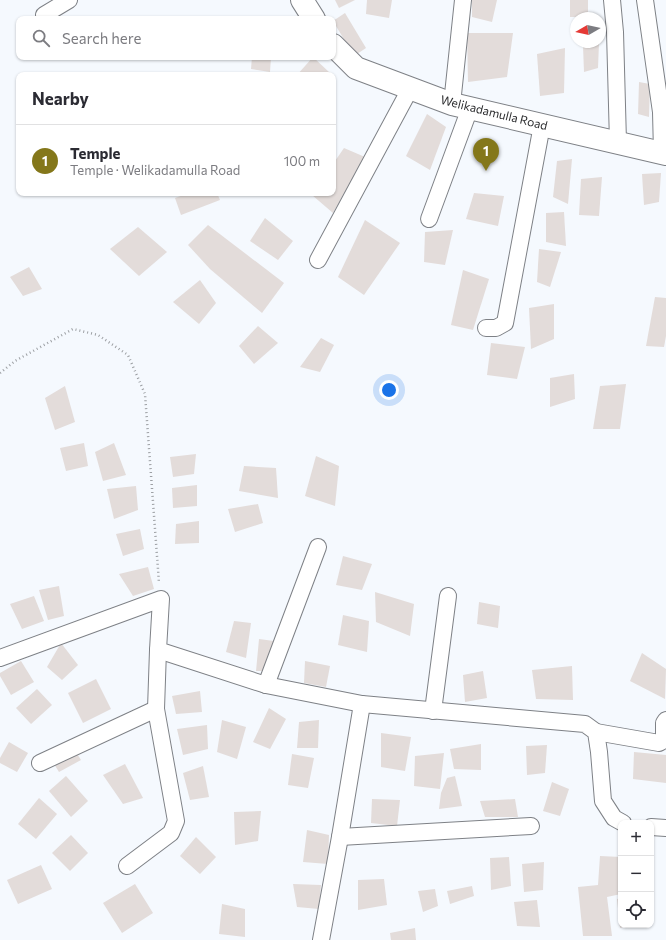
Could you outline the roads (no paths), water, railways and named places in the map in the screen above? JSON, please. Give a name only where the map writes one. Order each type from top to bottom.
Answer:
[{"type":"street","points":[[44,15],[69,0]]},
{"type":"street","points":[[302,0],[312,16]]},
{"type":"street","points":[[429,219],[461,106],[463,0]]},
{"type":"street","points":[[612,0],[615,32],[618,142]]},
{"type":"street","points":[[645,0],[661,112],[664,153]]},
{"type":"street","name":"Welikadamulla Road","points":[[336,48],[356,68],[410,89],[461,106],[664,153]]},
{"type":"street","points":[[318,260],[410,89]]},
{"type":"street","points":[[486,328],[496,328],[505,323],[542,125]]},
{"type":"street","points":[[266,685],[318,547]]},
{"type":"street","points":[[433,711],[448,596]]},
{"type":"street","points":[[0,658],[160,599],[156,709],[176,820],[170,833],[127,866]]},
{"type":"street","points":[[158,650],[266,685],[362,704],[585,724],[596,732],[659,743],[664,740],[664,723],[666,720]]},
{"type":"street","points":[[321,940],[362,704]]},
{"type":"street","points":[[40,763],[156,709]]},
{"type":"street","points":[[596,732],[600,752],[603,801],[614,818],[618,820]]},
{"type":"street","points":[[340,837],[531,826]]},
{"type":"street","points":[[654,827],[666,828]]},
{"type":"place","name":"Temple","points":[[486,171]]}]
